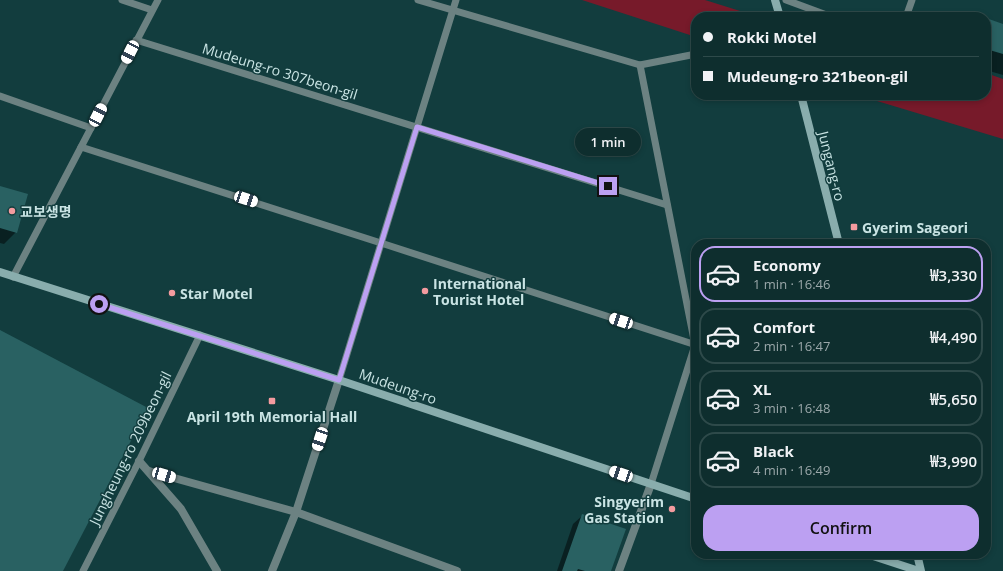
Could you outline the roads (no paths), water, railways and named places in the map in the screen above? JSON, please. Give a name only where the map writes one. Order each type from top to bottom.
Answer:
[{"type":"street","points":[[775,0],[779,12]]},
{"type":"street","name":"Jungang-ro","points":[[802,100],[837,239]]},
{"type":"street","name":"Mudeung-ro","points":[[0,272],[339,380],[691,497]]},
{"type":"street","points":[[272,571],[296,512],[339,380]]},
{"type":"street","points":[[139,461],[181,509],[217,571]]},
{"type":"street","name":"Jungheung-ro 209beon-gil","points":[[149,471],[296,512],[457,571]]},
{"type":"street","points":[[619,571],[651,484]]},
{"type":"street","points":[[883,559],[920,571],[918,559]]},
{"type":"lane","points":[[122,0],[152,10]]},
{"type":"lane","points":[[13,277],[158,0]]},
{"type":"lane","points":[[418,0],[640,65],[691,55]]},
{"type":"lane","points":[[339,380],[456,0]]},
{"type":"lane","points":[[786,0],[818,12]]},
{"type":"lane","points":[[908,12],[912,0]]},
{"type":"lane","name":"Mudeung-ro 307beon-gil","points":[[136,40],[667,205]]},
{"type":"lane","points":[[640,65],[691,322]]},
{"type":"lane","points":[[0,96],[91,128]]},
{"type":"lane","points":[[81,147],[381,242],[691,344]]},
{"type":"lane","name":"Jungheung-ro 209beon-gil","points":[[83,571],[139,461],[200,335]]},
{"type":"lane","points":[[651,484],[691,361]]},
{"type":"place","name":"교보생명","points":[[12,211]]},
{"type":"place","name":"Gyerim Sageori","points":[[854,227]]},
{"type":"place","name":"International Tourist Hotel","points":[[425,291]]},
{"type":"place","name":"Star Motel","points":[[172,293]]},
{"type":"place","name":"April 19th Memorial Hall","points":[[272,401]]},
{"type":"place","name":"Singyerim Gas Station","points":[[672,509]]}]
